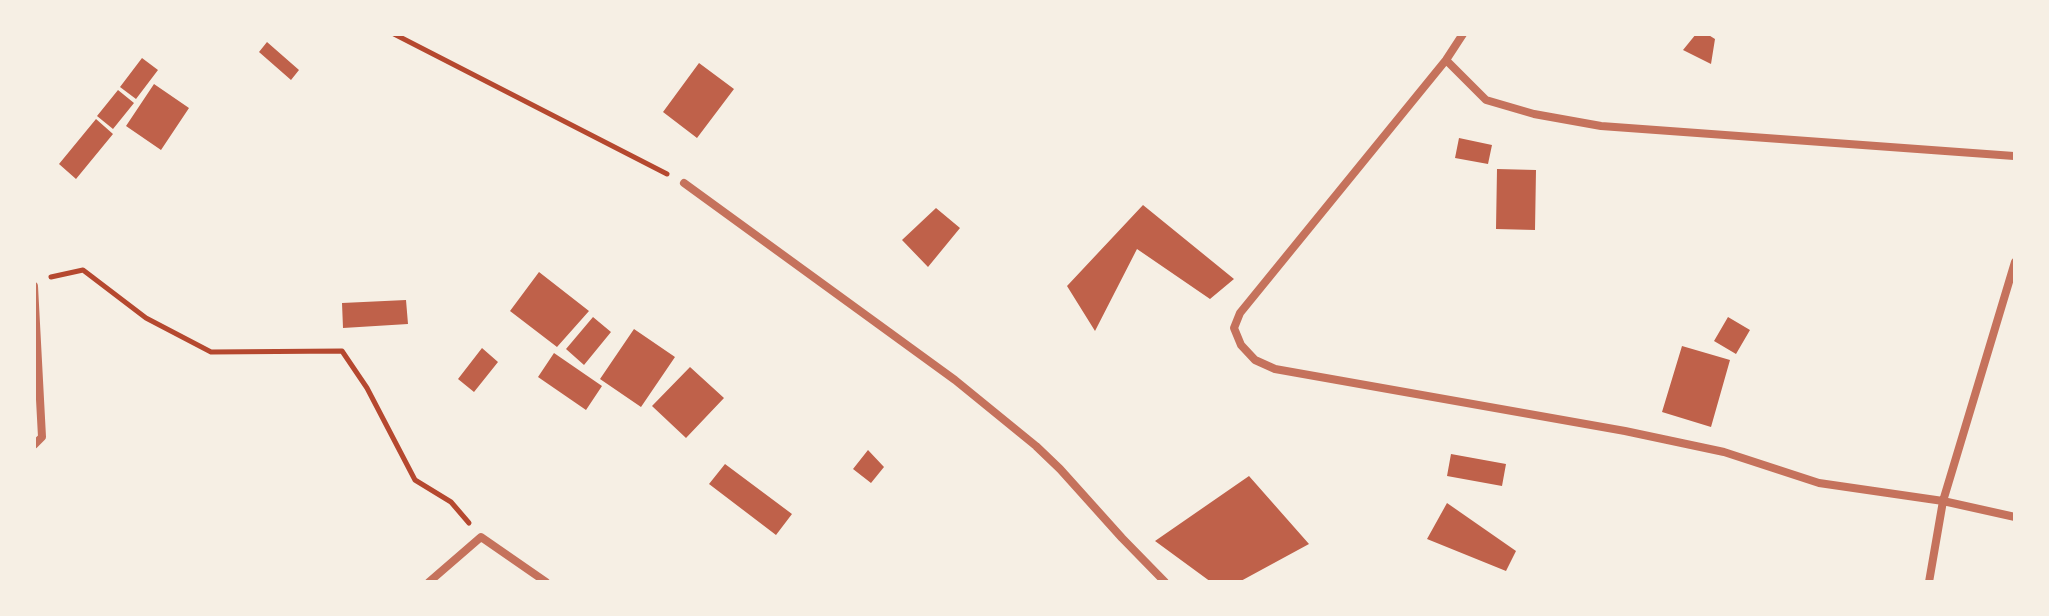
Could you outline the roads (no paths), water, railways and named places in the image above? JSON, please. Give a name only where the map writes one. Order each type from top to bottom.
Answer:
[{"type":"street","points":[[1463,34],[1446,60],[1240,313],[1234,328],[1241,345],[1255,360],[1275,369],[1510,409],[1710,449],[1819,483],[1943,501],[2015,517]]},
{"type":"street","points":[[1446,60],[1486,100],[1534,114],[1601,126],[2015,156]]},
{"type":"street","points":[[684,183],[955,380],[1036,446],[1165,582]]},
{"type":"street","points":[[1929,582],[1943,501],[2015,262]]},
{"type":"street","points":[[34,286],[42,437],[34,445]]},
{"type":"street","points":[[429,582],[481,537],[546,582]]}]
